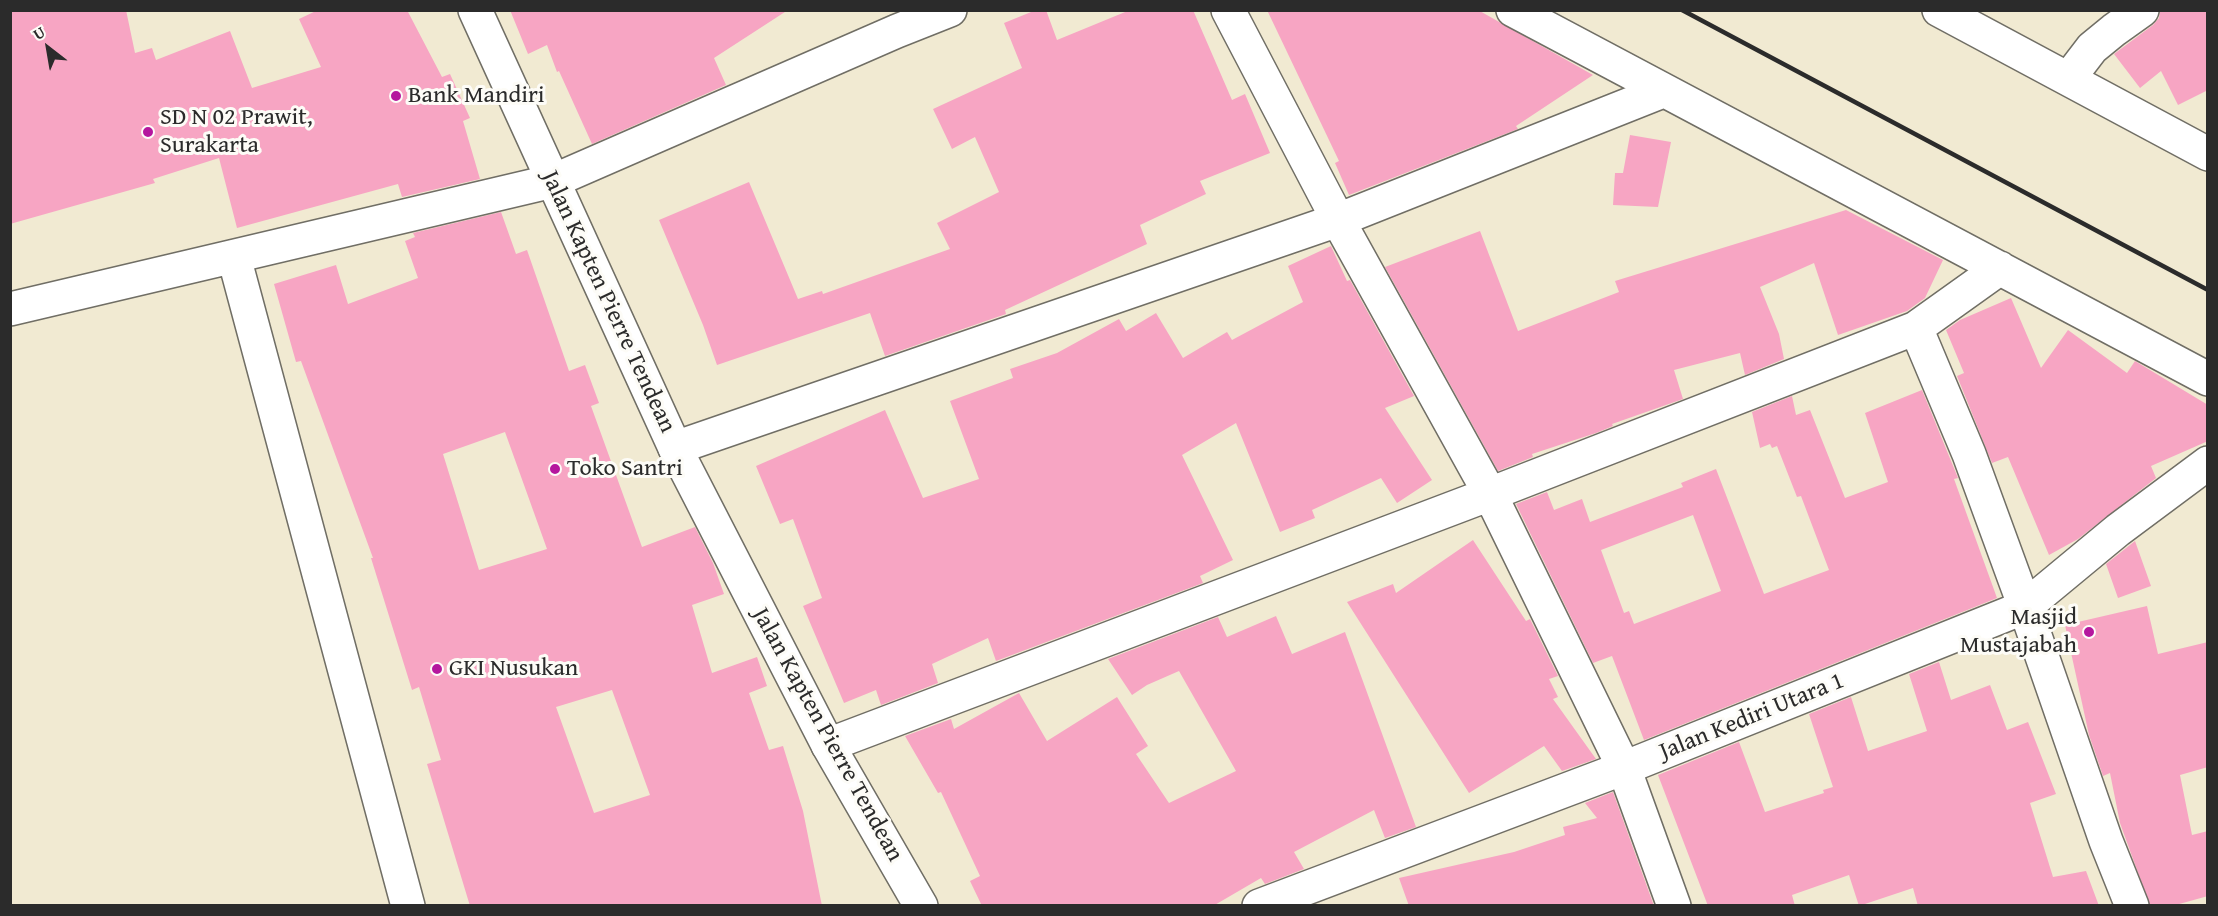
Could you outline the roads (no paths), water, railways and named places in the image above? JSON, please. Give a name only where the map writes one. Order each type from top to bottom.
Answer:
[{"type":"main road","name":"Jalan Kapten Pierre Tendean","points":[[475,10],[675,448],[828,745],[921,906]]},
{"type":"main road","points":[[10,309],[553,181],[891,21],[950,10]]},
{"type":"main road","points":[[1228,10],[1338,220],[1490,494],[1624,768],[1674,906]]},
{"type":"main road","points":[[1513,10],[1663,92],[2208,379]]},
{"type":"main road","points":[[1939,10],[2208,154]]},
{"type":"main road","points":[[2068,78],[2092,48],[2142,10]]},
{"type":"main road","points":[[675,448],[1338,220],[1663,92]]},
{"type":"main road","points":[[234,256],[408,906]]},
{"type":"main road","points":[[828,745],[1490,494],[1916,328],[2000,268]]},
{"type":"main road","points":[[1916,328],[1969,454],[2025,607],[2106,842],[2132,906]]},
{"type":"main road","name":"Jalan Kediri Utara 1","points":[[1260,906],[1624,768],[2025,607],[2118,530],[2208,463]]},
{"type":"railway","points":[[1682,10],[2208,290]]},
{"type":"place","name":"Bank Mandiri","points":[[396,96]]},
{"type":"place","name":"SD N 02 Prawit, Surakarta","points":[[148,132]]},
{"type":"place","name":"Toko Santri","points":[[555,469]]},
{"type":"place","name":"Masjid Mustajabah","points":[[2089,632]]},
{"type":"place","name":"GKI Nusukan","points":[[437,669]]}]
